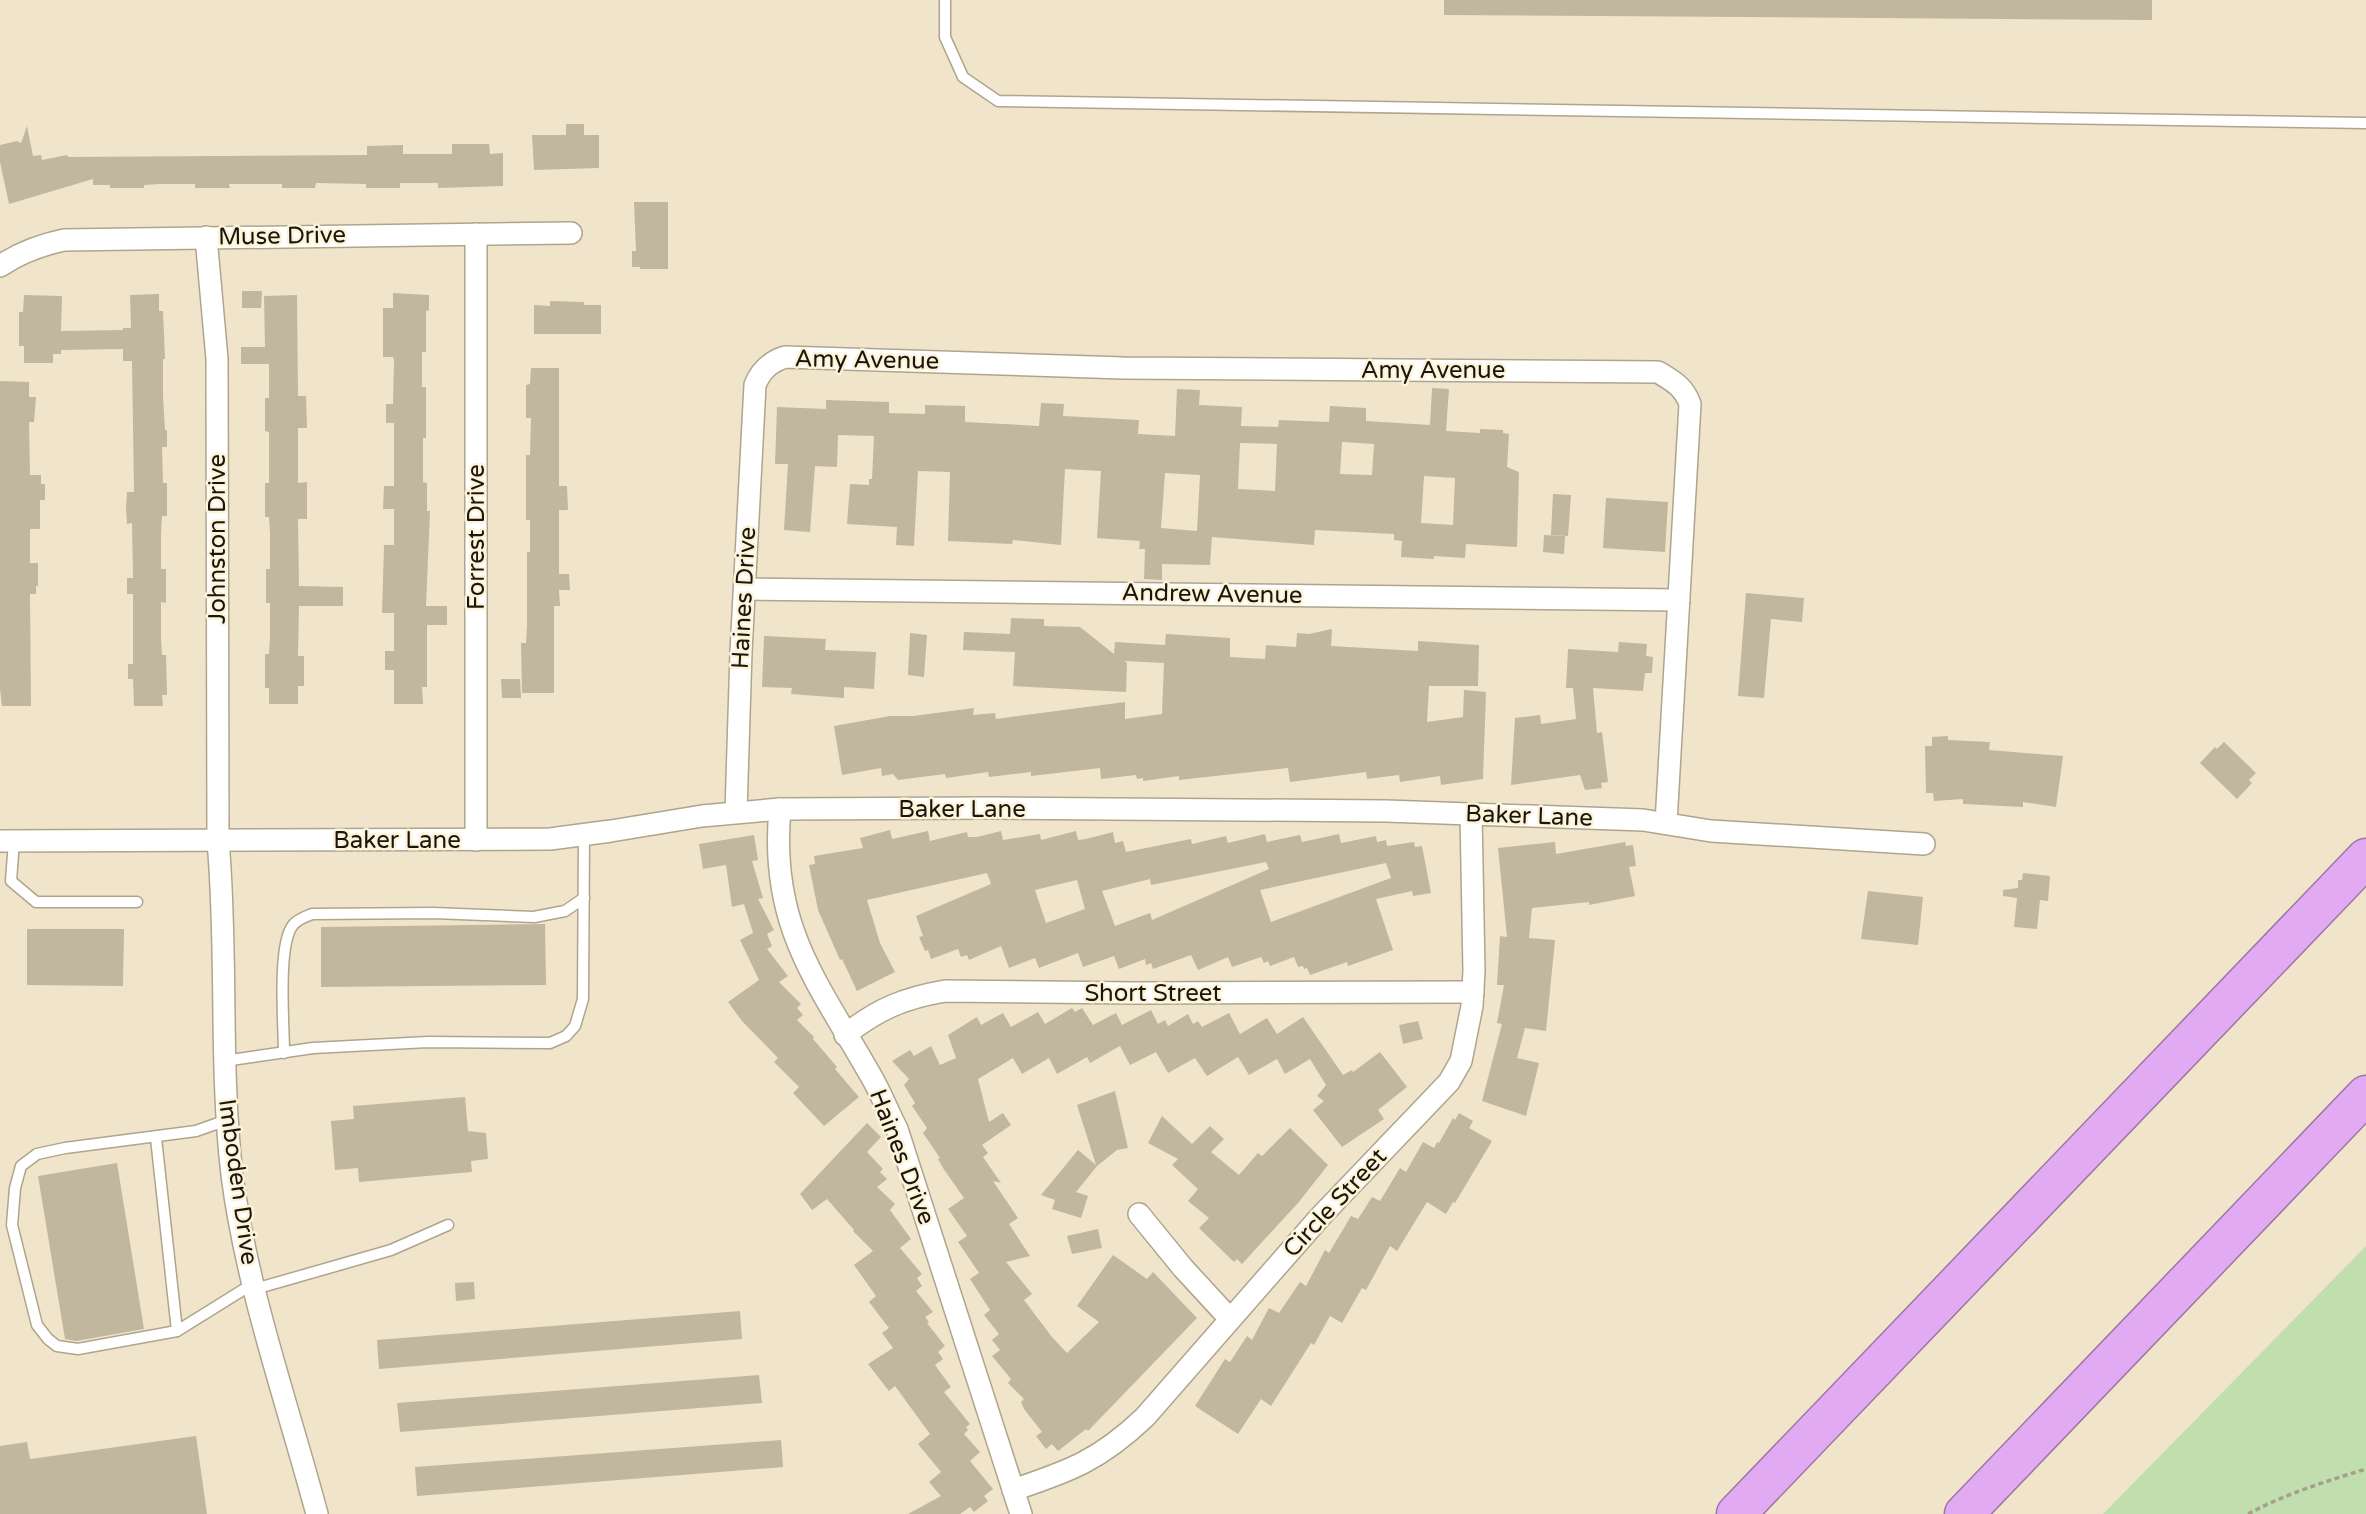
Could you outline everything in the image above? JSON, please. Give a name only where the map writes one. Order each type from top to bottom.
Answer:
[{"type":"highway","points":[[1736,1514],[2366,858]]},
{"type":"highway","points":[[1964,1514],[2366,1095]]},
{"type":"street","name":"Muse Drive","points":[[0,266],[17,254],[64,240],[571,233]]},
{"type":"street","name":"Forrest Drive","points":[[476,234],[476,840]]},
{"type":"street","name":"Johnston Drive","points":[[206,237],[216,359],[218,841]]},
{"type":"street","name":"Amy Avenue","points":[[755,385],[765,367],[785,357],[1122,368],[1658,372],[1678,383],[1686,392],[1690,404],[1666,823]]},
{"type":"street","name":"Haines Drive","points":[[736,812],[755,385]]},
{"type":"street","name":"Andrew Avenue","points":[[745,589],[1679,600]]},
{"type":"street","name":"Baker Lane","points":[[7,841],[550,839],[736,812],[780,809],[991,808],[1471,814],[1666,823],[1711,831],[1924,844]]},
{"type":"street","name":"Haines Drive","points":[[780,809],[780,876],[796,942],[845,1035],[872,1077],[897,1129],[1021,1514]]},
{"type":"street","name":"Circle Street","points":[[1013,1490],[1070,1471],[1099,1455],[1145,1418],[1320,1217],[1449,1082],[1461,1061],[1467,1040],[1473,992],[1471,814]]},
{"type":"street","name":"Imboden Drive","points":[[218,841],[223,897],[224,1061],[233,1177],[254,1286],[317,1514]]},
{"type":"street","name":"Short Street","points":[[845,1035],[865,1018],[890,1005],[945,991],[1473,992]]},
{"type":"street","points":[[1139,1214],[1183,1268],[1230,1319]]},
{"type":"lane","points":[[945,0],[945,37],[963,77],[998,101],[2366,123]]},
{"type":"lane","points":[[224,1061],[313,1048],[428,1042],[550,1043],[566,1036],[575,1026],[583,999],[584,835]]},
{"type":"lane","points":[[7,841],[11,881],[36,902],[137,901]]},
{"type":"lane","points":[[284,1053],[284,946],[292,926],[302,918],[312,914],[372,913],[534,917],[565,911],[584,898]]},
{"type":"lane","points":[[227,1119],[196,1131],[37,1154],[21,1166],[15,1188],[12,1225],[37,1325],[48,1339],[57,1346],[78,1349],[177,1331],[254,1286],[391,1250],[448,1225]]},
{"type":"lane","points":[[156,1138],[177,1331]]},
{"type":"path","points":[[2248,1514],[2323,1483],[2366,1469]]},
{"type":"green space","points":[[2366,1246],[2366,1514],[2103,1514]]},
{"type":"building","points":[[1444,0],[2152,0],[2152,20],[1444,15]]},
{"type":"building","points":[[566,124],[584,124],[584,135],[599,135],[599,168],[534,170],[532,135],[566,135]]},
{"type":"building","points":[[27,126],[33,156],[41,155],[42,160],[67,155],[367,155],[367,146],[403,145],[403,154],[452,154],[452,144],[489,144],[490,154],[503,153],[503,186],[438,188],[438,183],[400,183],[400,188],[366,188],[366,184],[316,183],[315,188],[282,188],[282,184],[229,184],[230,188],[195,188],[195,184],[160,184],[144,185],[144,188],[110,188],[110,185],[93,185],[93,179],[9,204],[0,162],[0,145],[17,141],[21,143]]},
{"type":"building","points":[[634,202],[668,202],[668,269],[632,267],[632,251],[636,251]]},
{"type":"building","points":[[242,291],[262,291],[261,308],[242,308]]},
{"type":"building","points":[[393,293],[429,295],[429,310],[426,311],[426,352],[422,352],[422,387],[426,387],[423,482],[427,483],[427,511],[430,511],[426,606],[447,606],[447,625],[427,625],[427,687],[422,687],[423,704],[394,704],[394,670],[385,670],[385,651],[394,651],[394,613],[382,613],[384,545],[394,545],[394,509],[383,509],[384,486],[394,486],[394,423],[386,423],[386,404],[393,404],[394,361],[393,357],[383,357],[383,308],[393,308]]},
{"type":"building","points":[[159,294],[159,311],[163,311],[163,397],[167,430],[167,447],[162,447],[163,483],[167,483],[167,516],[162,516],[161,533],[161,569],[166,569],[166,603],[161,602],[161,639],[162,655],[166,655],[167,695],[162,695],[163,706],[134,706],[133,679],[128,679],[128,664],[133,664],[133,594],[127,594],[127,578],[133,578],[132,523],[127,524],[126,508],[127,492],[134,492],[132,361],[123,361],[123,349],[61,350],[61,354],[53,354],[53,363],[24,363],[24,346],[19,346],[19,312],[23,312],[24,295],[62,296],[61,331],[123,330],[131,328],[130,295]]},
{"type":"building","points":[[297,295],[298,396],[306,396],[307,428],[298,428],[298,483],[307,482],[307,519],[298,519],[299,586],[343,587],[343,606],[299,606],[298,656],[304,656],[304,686],[298,686],[298,704],[269,704],[269,688],[265,688],[265,654],[269,654],[270,637],[266,569],[270,569],[270,534],[269,517],[265,517],[265,483],[269,483],[269,432],[265,431],[265,398],[269,398],[269,364],[241,364],[241,347],[265,347],[264,296]]},
{"type":"building","points":[[550,301],[601,305],[601,334],[534,334],[534,305],[550,306]]},
{"type":"building","points":[[531,368],[559,368],[559,486],[567,486],[568,510],[559,510],[559,574],[569,574],[570,590],[559,590],[560,606],[554,606],[554,693],[522,693],[521,643],[526,643],[527,552],[530,552],[530,520],[526,520],[526,455],[530,455],[531,418],[526,418],[526,385],[530,384]]},
{"type":"building","points":[[0,381],[29,382],[29,397],[36,397],[34,422],[29,422],[30,475],[41,475],[41,484],[45,484],[45,500],[40,500],[40,529],[30,529],[30,563],[38,563],[36,594],[30,594],[31,706],[2,706],[0,689]]},
{"type":"building","points":[[1432,388],[1449,389],[1446,431],[1480,433],[1480,429],[1503,430],[1503,433],[1509,434],[1507,467],[1519,472],[1517,547],[1466,544],[1465,558],[1434,556],[1434,559],[1401,557],[1402,541],[1394,540],[1394,534],[1315,530],[1314,545],[1212,537],[1210,565],[1162,564],[1162,580],[1144,579],[1145,549],[1139,549],[1140,541],[1097,538],[1101,471],[1065,469],[1061,545],[1013,540],[1012,544],[948,541],[950,472],[918,471],[914,546],[896,545],[897,527],[847,524],[850,484],[869,485],[869,479],[872,479],[874,436],[838,435],[837,467],[815,466],[810,532],[784,530],[788,464],[775,464],[777,407],[826,409],[826,400],[889,402],[889,413],[925,414],[925,405],[965,406],[965,422],[1039,426],[1041,403],[1064,404],[1063,416],[1139,420],[1138,434],[1175,436],[1177,389],[1200,390],[1199,405],[1242,407],[1241,426],[1278,427],[1279,420],[1329,422],[1330,406],[1366,408],[1366,421],[1430,425]],"holes":[[[1342,442],[1374,444],[1372,475],[1340,474]],[[1240,443],[1277,444],[1275,491],[1238,489]],[[1165,473],[1200,475],[1197,531],[1161,528]],[[1424,476],[1455,478],[1453,525],[1421,523]]]},
{"type":"building","points":[[1553,494],[1571,495],[1568,536],[1551,535]]},
{"type":"building","points":[[1606,498],[1668,502],[1665,552],[1603,548]]},
{"type":"building","points":[[1544,535],[1565,536],[1564,554],[1543,552]]},
{"type":"building","points":[[1746,593],[1804,598],[1802,622],[1771,619],[1764,698],[1738,696]]},
{"type":"building","points":[[1011,618],[1044,619],[1044,626],[1080,627],[1114,654],[1115,642],[1165,645],[1166,634],[1230,638],[1230,657],[1265,659],[1266,645],[1296,647],[1297,633],[1309,634],[1332,629],[1331,646],[1418,651],[1418,641],[1479,645],[1478,686],[1429,686],[1427,722],[1463,717],[1464,690],[1486,692],[1483,779],[1441,785],[1440,776],[1400,782],[1399,775],[1367,779],[1366,772],[1290,782],[1288,768],[1179,780],[1179,776],[1143,781],[1143,778],[1137,779],[1136,775],[1101,779],[1100,768],[1031,776],[1031,772],[989,777],[988,772],[946,778],[945,774],[898,780],[893,774],[882,776],[881,768],[842,775],[834,726],[890,716],[913,716],[974,708],[973,715],[995,713],[996,719],[1125,702],[1125,719],[1162,714],[1164,663],[1124,661],[1127,663],[1126,692],[1013,686],[1015,652],[963,650],[964,632],[1010,634]]},
{"type":"building","points":[[910,633],[927,635],[924,677],[908,675]]},
{"type":"building","points":[[764,636],[826,639],[825,650],[876,652],[874,689],[844,687],[844,698],[791,694],[792,688],[762,687]]},
{"type":"building","points":[[1619,642],[1647,644],[1646,656],[1653,657],[1652,673],[1645,673],[1643,691],[1593,688],[1597,733],[1602,732],[1608,782],[1601,783],[1602,788],[1585,790],[1580,775],[1511,785],[1515,718],[1540,715],[1541,724],[1576,719],[1573,688],[1566,688],[1568,649],[1618,652]]},
{"type":"building","points":[[501,679],[520,679],[521,698],[502,698]]},
{"type":"building","points":[[1948,736],[1948,740],[1990,742],[1989,750],[2063,756],[2056,807],[2023,802],[2023,807],[1963,804],[1963,799],[1934,801],[1933,793],[1926,793],[1925,746],[1932,746],[1932,737]]},
{"type":"building","points":[[2224,742],[2256,773],[2249,780],[2252,783],[2237,799],[2200,763],[2215,747],[2217,749]]},
{"type":"building","points":[[890,830],[892,839],[928,831],[930,841],[967,832],[968,837],[977,837],[1001,831],[1003,840],[1040,834],[1041,840],[1076,831],[1078,840],[1113,832],[1115,843],[1123,841],[1126,852],[1191,839],[1192,844],[1226,836],[1228,843],[1265,834],[1267,842],[1300,835],[1302,842],[1339,834],[1341,843],[1376,836],[1377,842],[1386,840],[1387,846],[1414,842],[1415,847],[1422,846],[1431,893],[1413,896],[1412,891],[1376,899],[1393,950],[1348,966],[1347,962],[1310,975],[1307,968],[1298,967],[1294,957],[1270,966],[1268,961],[1264,963],[1261,957],[1232,967],[1228,957],[1198,970],[1191,955],[1153,969],[1151,963],[1146,965],[1145,959],[1119,969],[1114,956],[1083,967],[1078,953],[1039,968],[1035,958],[1009,968],[1001,946],[969,960],[967,955],[961,957],[958,949],[931,959],[919,937],[923,936],[916,916],[991,884],[987,873],[867,900],[880,943],[895,972],[857,991],[818,910],[809,865],[815,864],[814,856],[863,848],[860,838]],"holes":[[[1266,862],[1269,869],[1152,920],[1150,913],[1115,926],[1102,891],[1150,879],[1151,885]],[[1386,863],[1391,878],[1271,922],[1260,890]],[[1077,880],[1085,909],[1046,923],[1035,890]]]},
{"type":"building","points":[[754,835],[758,860],[752,861],[763,898],[758,899],[774,930],[767,934],[772,946],[767,949],[788,976],[779,982],[801,1004],[797,1008],[803,1015],[797,1020],[814,1037],[837,1067],[835,1069],[859,1097],[824,1126],[793,1093],[799,1087],[774,1062],[778,1058],[742,1021],[728,1002],[759,980],[740,940],[753,933],[744,904],[732,907],[726,865],[703,869],[699,844]]},
{"type":"building","points":[[1555,842],[1556,854],[1625,842],[1626,846],[1633,845],[1636,866],[1629,867],[1635,896],[1589,905],[1589,902],[1532,908],[1529,938],[1555,940],[1546,1031],[1525,1028],[1517,1058],[1539,1063],[1526,1116],[1482,1101],[1502,1024],[1497,1023],[1504,985],[1497,985],[1500,936],[1507,937],[1498,848]]},
{"type":"building","points":[[2023,873],[2050,876],[2048,901],[2040,900],[2037,929],[2014,927],[2017,898],[2003,896],[2003,890],[2018,888],[2018,880],[2022,880]]},
{"type":"building","points":[[1868,891],[1923,897],[1918,945],[1861,939]]},
{"type":"building","points":[[545,924],[546,985],[321,987],[321,927]]},
{"type":"building","points":[[27,929],[124,929],[123,986],[27,985]]},
{"type":"building","points":[[1072,1008],[1075,1012],[1082,1008],[1093,1025],[1116,1013],[1122,1025],[1151,1010],[1158,1024],[1165,1020],[1168,1026],[1188,1014],[1193,1024],[1198,1021],[1202,1027],[1229,1013],[1240,1034],[1267,1018],[1277,1034],[1303,1017],[1343,1075],[1352,1070],[1353,1072],[1380,1052],[1407,1087],[1378,1110],[1384,1119],[1342,1147],[1313,1110],[1324,1101],[1317,1096],[1326,1085],[1310,1059],[1285,1074],[1277,1059],[1249,1075],[1238,1057],[1207,1076],[1195,1058],[1168,1073],[1156,1052],[1130,1065],[1120,1046],[1090,1063],[1087,1057],[1057,1074],[1049,1058],[1022,1074],[1013,1058],[978,1079],[989,1122],[1003,1113],[1011,1125],[982,1145],[988,1153],[983,1157],[1001,1183],[993,1181],[1018,1218],[1009,1224],[1030,1256],[1006,1262],[1032,1294],[1024,1300],[1052,1337],[1067,1353],[1099,1322],[1077,1306],[1113,1255],[1147,1279],[1153,1272],[1197,1318],[1088,1431],[1086,1429],[1058,1451],[1052,1444],[1046,1449],[1036,1436],[1042,1432],[1024,1409],[1021,1402],[1024,1399],[1008,1383],[1011,1379],[992,1356],[1000,1350],[992,1340],[999,1334],[984,1315],[990,1310],[970,1279],[979,1273],[958,1242],[967,1236],[948,1209],[964,1198],[923,1133],[927,1128],[912,1106],[915,1103],[904,1085],[909,1079],[892,1061],[910,1050],[914,1056],[931,1046],[940,1065],[956,1058],[948,1035],[977,1017],[981,1025],[1003,1013],[1011,1027],[1038,1012],[1045,1024]]},
{"type":"building","points":[[1418,1021],[1423,1039],[1403,1044],[1399,1025]]},
{"type":"building","points":[[1115,1091],[1128,1148],[1117,1150],[1097,1166],[1076,1192],[1088,1196],[1081,1218],[1052,1209],[1055,1200],[1041,1195],[1078,1150],[1096,1165],[1077,1105]]},
{"type":"building","points":[[465,1097],[468,1131],[486,1133],[488,1159],[471,1161],[472,1172],[359,1182],[358,1168],[335,1170],[331,1121],[354,1119],[353,1106]]},
{"type":"building","points":[[1459,1113],[1473,1121],[1469,1128],[1492,1141],[1446,1214],[1427,1202],[1397,1251],[1390,1246],[1366,1290],[1362,1288],[1342,1323],[1330,1316],[1314,1345],[1311,1343],[1271,1406],[1261,1399],[1238,1434],[1195,1406],[1225,1359],[1230,1362],[1247,1336],[1252,1340],[1269,1308],[1279,1313],[1300,1282],[1306,1286],[1325,1250],[1329,1253],[1351,1216],[1358,1219],[1372,1197],[1380,1201],[1400,1168],[1406,1172],[1423,1142],[1434,1148]]},
{"type":"building","points":[[1162,1116],[1192,1144],[1210,1126],[1224,1139],[1211,1152],[1239,1175],[1258,1153],[1262,1156],[1290,1128],[1328,1165],[1298,1203],[1242,1264],[1237,1259],[1234,1262],[1199,1228],[1209,1218],[1188,1201],[1198,1189],[1172,1165],[1178,1159],[1148,1143]]},
{"type":"building","points":[[867,1123],[881,1137],[867,1152],[883,1169],[880,1172],[887,1179],[877,1187],[895,1204],[890,1210],[911,1239],[900,1248],[922,1274],[917,1278],[922,1286],[916,1291],[933,1312],[925,1317],[929,1322],[927,1323],[945,1346],[938,1352],[943,1359],[935,1365],[951,1387],[944,1392],[970,1424],[964,1434],[980,1452],[970,1461],[993,1489],[984,1496],[988,1501],[974,1512],[970,1507],[960,1514],[908,1514],[941,1496],[929,1482],[941,1472],[918,1444],[930,1434],[895,1386],[889,1391],[868,1364],[893,1348],[882,1333],[889,1328],[869,1302],[876,1296],[854,1265],[873,1251],[827,1199],[812,1210],[800,1194]]},
{"type":"building","points":[[117,1163],[144,1329],[76,1341],[65,1339],[38,1176]]},
{"type":"building","points":[[1098,1229],[1102,1248],[1072,1254],[1067,1236]]},
{"type":"building","points":[[474,1282],[475,1299],[456,1301],[455,1283]]},
{"type":"building","points":[[740,1311],[742,1339],[379,1369],[377,1340]]},
{"type":"building","points":[[759,1375],[762,1403],[400,1432],[397,1403]]},
{"type":"building","points":[[196,1436],[207,1514],[0,1514],[0,1446],[27,1442],[30,1459]]},
{"type":"building","points":[[781,1440],[783,1467],[417,1496],[415,1467]]}]
